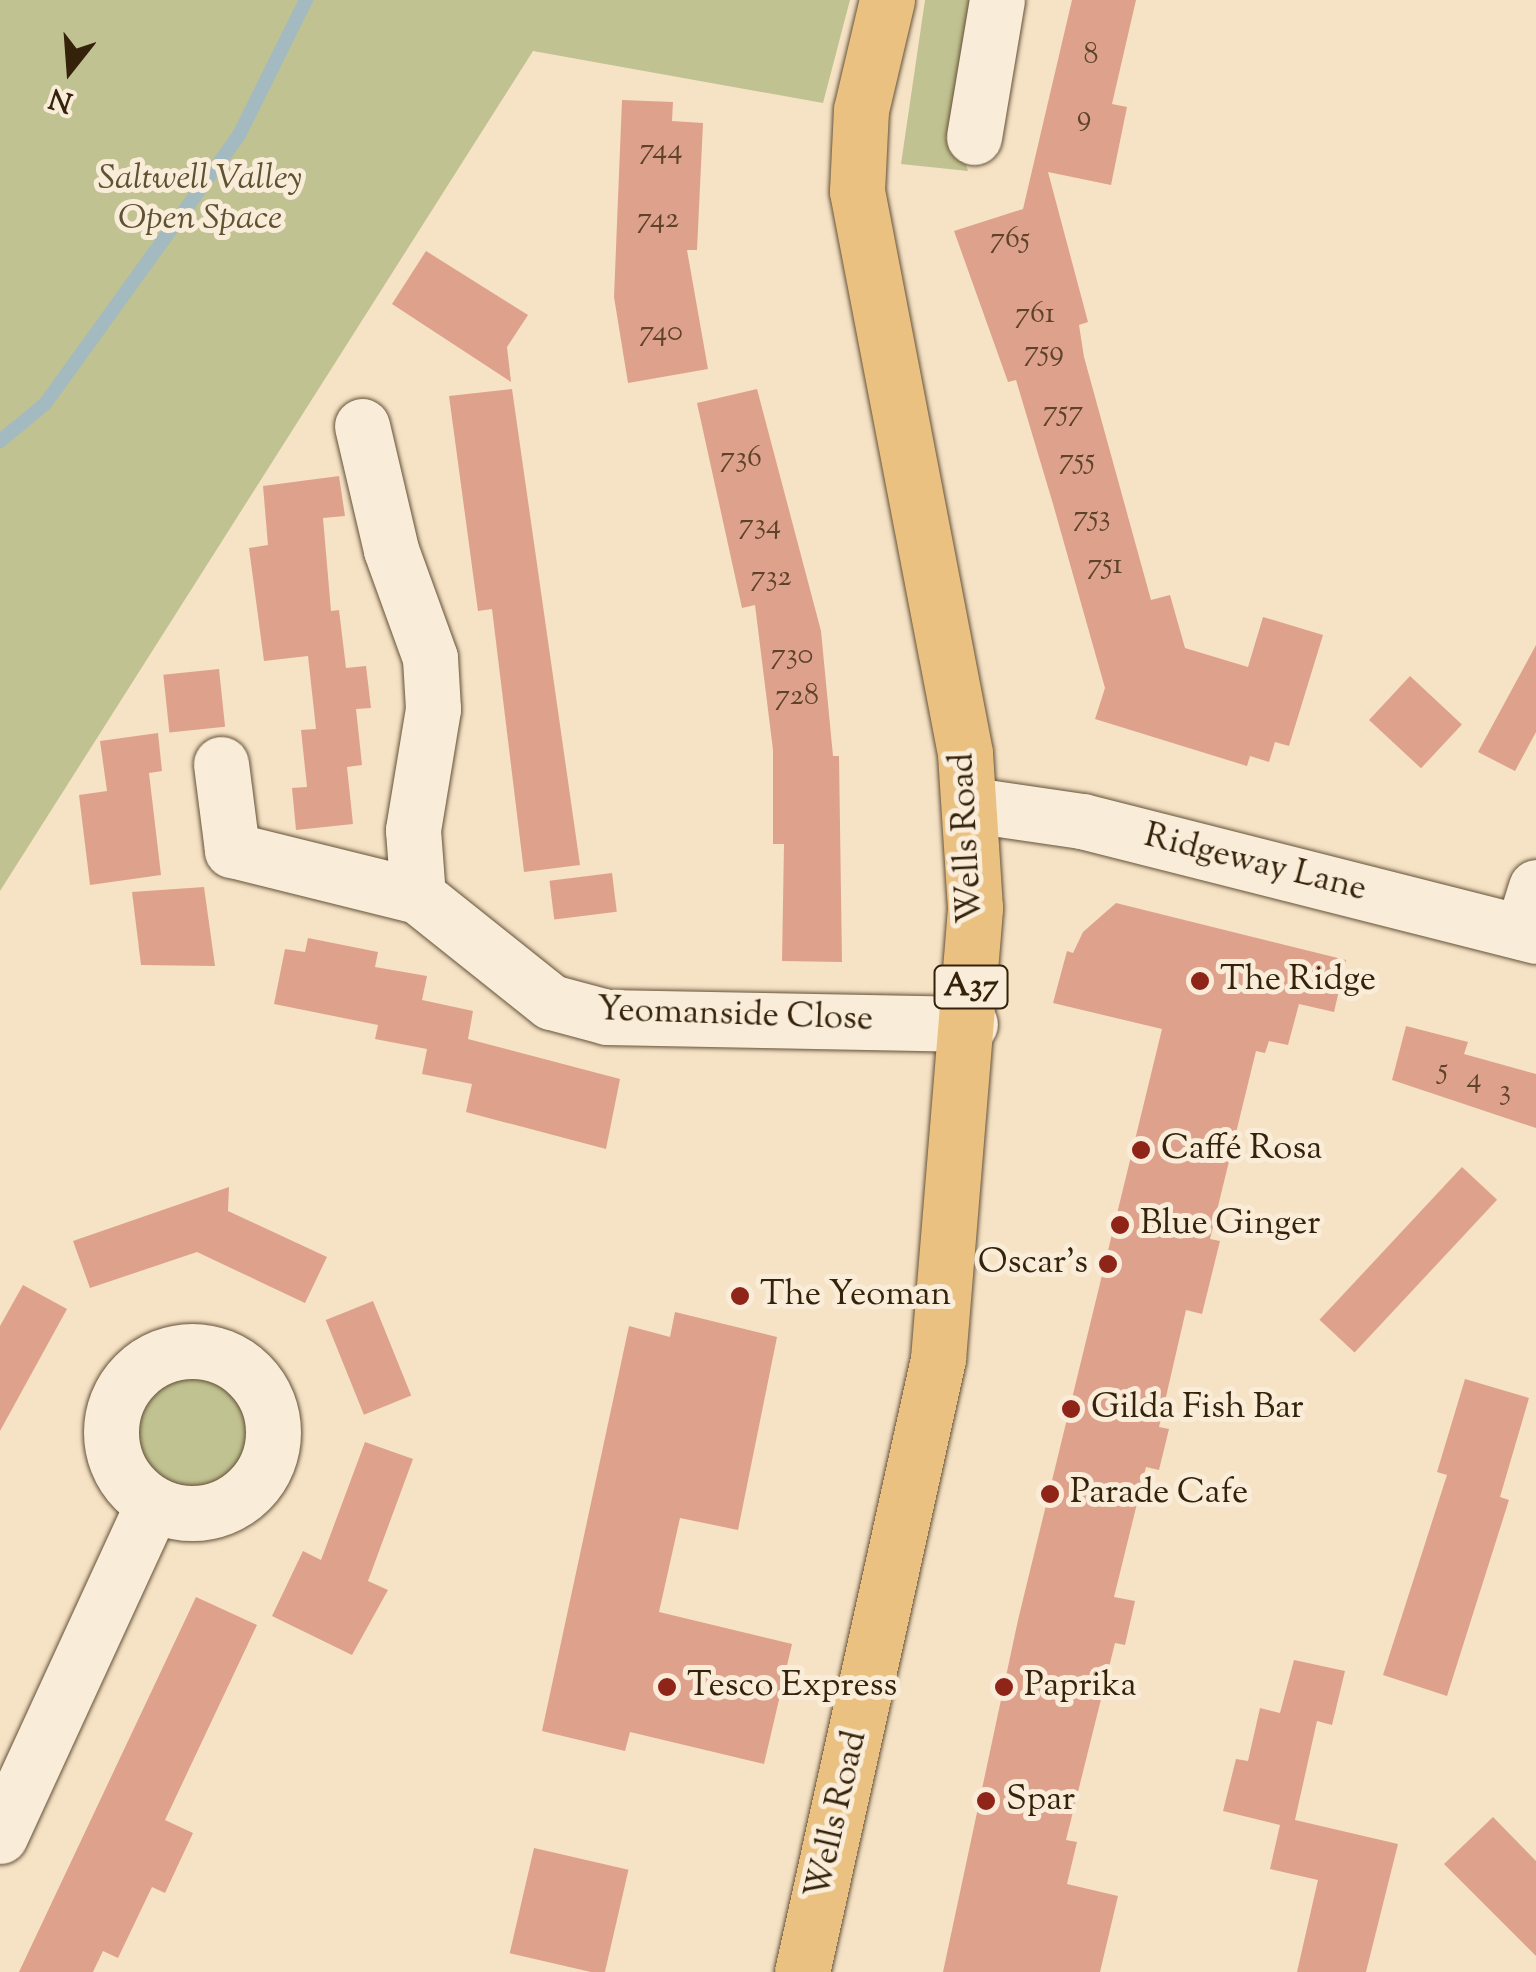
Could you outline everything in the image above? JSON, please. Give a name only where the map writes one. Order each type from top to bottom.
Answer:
[{"type":"highway","name":"Wells Road","points":[[802,1972],[938,1359],[970,1024],[972,805],[857,191],[862,110],[887,0]]},
{"type":"street","points":[[974,138],[998,0]]},
{"type":"street","points":[[362,426],[391,550],[430,658],[434,708],[412,830],[418,896]]},
{"type":"street","name":"Yeomanside Close","points":[[222,764],[232,850],[418,896],[551,1002],[607,1017],[970,1024]]},
{"type":"street","name":"Ridgeway Lane","points":[[972,805],[1082,821],[1531,918]]},
{"type":"street","points":[[0,1836],[153,1503]]},
{"type":"green space","name":"Saltwell Valley Open Space","points":[[0,0],[850,0],[823,103],[533,51],[0,891]]},
{"type":"green space","points":[[925,0],[979,0],[961,148],[968,171],[901,164]]},
{"type":"green space","points":[[189,1375],[212,1379],[231,1392],[244,1411],[248,1434],[244,1457],[231,1476],[212,1489],[189,1493],[166,1489],[147,1476],[134,1457],[130,1434],[134,1411],[147,1392],[166,1379]]},
{"type":"building","points":[[1072,0],[1136,0],[1112,104],[1127,107],[1111,185],[1048,172],[1088,322],[1079,325],[1084,357],[1151,600],[1170,595],[1185,648],[1248,667],[1263,617],[1323,635],[1289,746],[1275,742],[1269,762],[1250,756],[1247,766],[1095,719],[1105,688],[1053,504],[1016,380],[1008,382],[954,231],[1023,209]]},
{"type":"building","points":[[622,100],[673,102],[672,121],[703,123],[697,250],[687,250],[708,369],[628,383],[614,297]]},
{"type":"building","points":[[426,251],[528,315],[507,347],[511,382],[392,304]]},
{"type":"building","points":[[512,389],[580,865],[524,872],[492,609],[478,611],[449,396]]},
{"type":"building","points":[[757,389],[821,631],[833,756],[839,756],[842,962],[782,961],[784,844],[773,844],[773,750],[755,605],[742,608],[697,403]]},
{"type":"building","points":[[339,476],[345,516],[323,518],[331,611],[339,610],[346,668],[366,666],[371,708],[356,709],[362,765],[347,767],[353,824],[296,830],[292,788],[307,787],[301,730],[316,729],[308,656],[264,661],[249,548],[268,545],[263,486]]},
{"type":"building","points":[[1536,645],[1536,732],[1515,771],[1478,752]]},
{"type":"building","points":[[219,669],[225,727],[169,733],[163,675]]},
{"type":"building","points":[[1410,676],[1462,724],[1421,768],[1369,720]]},
{"type":"building","points":[[158,733],[162,771],[149,773],[161,875],[90,885],[79,795],[107,791],[100,741]]},
{"type":"building","points":[[612,873],[617,912],[554,919],[549,881]]},
{"type":"building","points":[[204,887],[215,966],[141,965],[132,892]]},
{"type":"building","points":[[1116,903],[1346,960],[1334,1012],[1299,1004],[1288,1045],[1269,1041],[1265,1053],[1256,1051],[1210,1239],[1220,1241],[1202,1314],[1186,1310],[1159,1427],[1169,1429],[1159,1470],[1146,1467],[1114,1597],[1135,1601],[1125,1645],[1115,1643],[1066,1840],[1077,1842],[1067,1884],[1118,1896],[1100,1972],[943,1972],[1018,1620],[1162,1029],[1053,1003],[1067,951],[1073,953],[1083,932]]},
{"type":"building","points":[[308,938],[378,952],[375,967],[427,976],[422,1000],[473,1011],[468,1039],[620,1079],[606,1149],[466,1112],[472,1084],[422,1074],[427,1049],[375,1039],[378,1025],[274,1004],[285,949],[305,952]]},
{"type":"building","points":[[1406,1026],[1468,1042],[1464,1054],[1536,1074],[1536,1128],[1392,1080]]},
{"type":"building","points":[[1462,1167],[1497,1200],[1355,1353],[1319,1320]]},
{"type":"building","points":[[229,1187],[228,1211],[327,1257],[305,1303],[197,1252],[90,1288],[73,1241]]},
{"type":"building","points":[[23,1285],[67,1309],[0,1431],[0,1326]]},
{"type":"building","points":[[373,1301],[411,1396],[364,1415],[326,1320]]},
{"type":"building","points":[[675,1312],[777,1337],[738,1530],[680,1518],[659,1612],[792,1644],[764,1764],[630,1732],[625,1751],[542,1731],[629,1326],[670,1337]]},
{"type":"building","points":[[1465,1379],[1529,1398],[1500,1497],[1509,1500],[1447,1696],[1383,1675],[1447,1475],[1437,1472]]},
{"type":"building","points":[[365,1442],[413,1459],[368,1581],[388,1590],[352,1655],[272,1616],[303,1551],[321,1560]]},
{"type":"building","points":[[196,1597],[257,1625],[165,1820],[193,1833],[165,1893],[152,1887],[118,1958],[103,1951],[93,1972],[19,1972]]},
{"type":"building","points":[[1294,1660],[1345,1671],[1332,1725],[1317,1721],[1295,1820],[1398,1844],[1366,1972],[1297,1972],[1318,1880],[1270,1869],[1280,1825],[1223,1811],[1236,1759],[1248,1761],[1260,1708],[1280,1713]]},
{"type":"building","points":[[1493,1817],[1536,1861],[1536,1956],[1444,1864]]},
{"type":"building","points":[[534,1848],[629,1870],[605,1972],[510,1953]]},
{"type":"waterway","points":[[0,441],[45,404],[239,135],[306,0]]},
{"type":"place","name":"The Ridge","points":[[1200,981]]},
{"type":"place","name":"Caffé Rosa","points":[[1141,1150]]},
{"type":"place","name":"Blue Ginger","points":[[1120,1225]]},
{"type":"place","name":"Oscar's","points":[[1108,1264]]},
{"type":"place","name":"The Yeoman","points":[[740,1296]]},
{"type":"place","name":"Gilda Fish Bar","points":[[1071,1409]]},
{"type":"place","name":"Parade Cafe","points":[[1050,1494]]},
{"type":"place","name":"Tesco Express","points":[[667,1687]]},
{"type":"place","name":"Paprika","points":[[1004,1687]]},
{"type":"place","name":"Spar","points":[[986,1801]]}]
